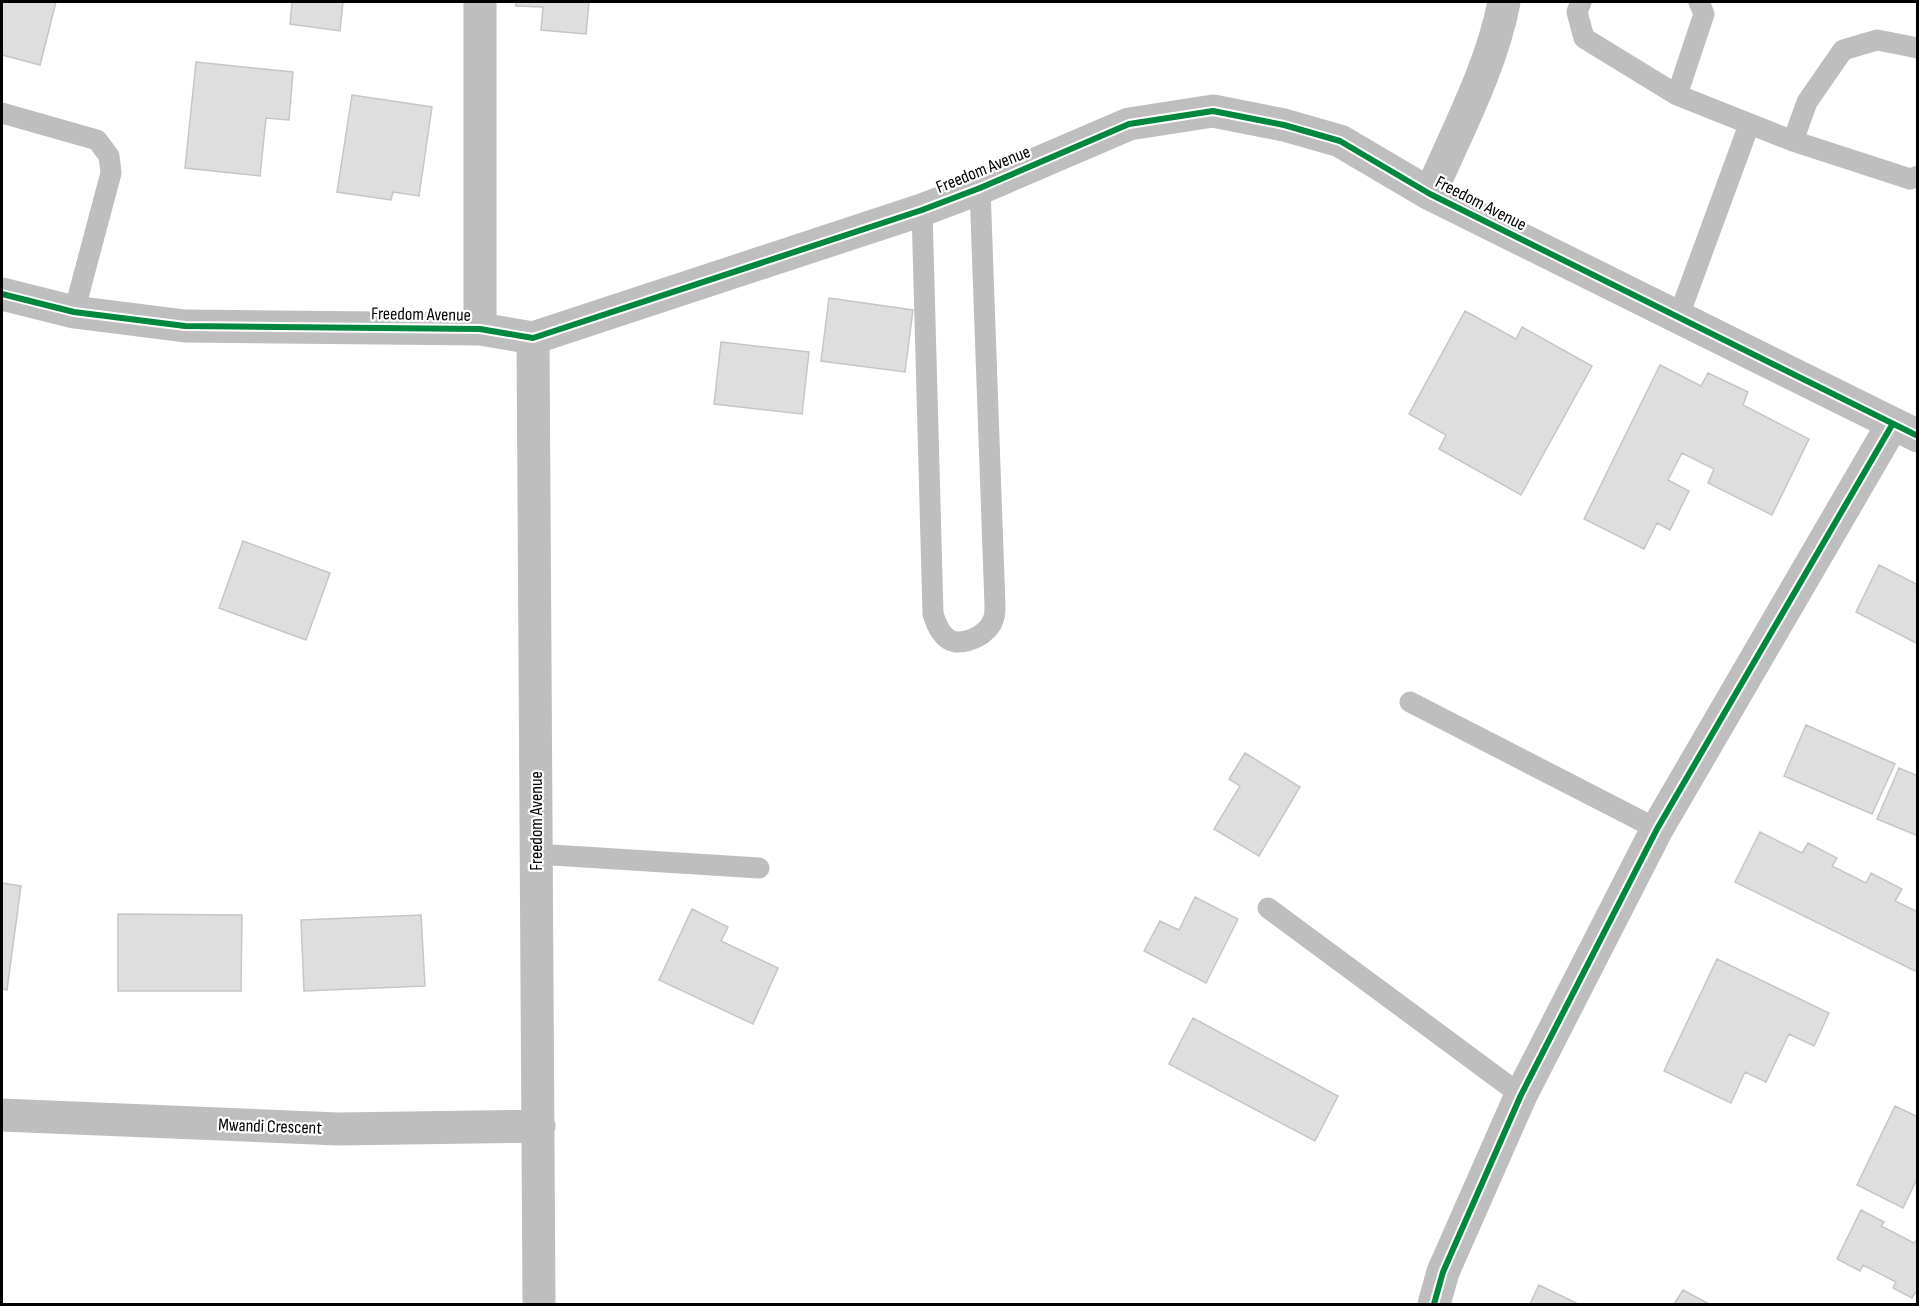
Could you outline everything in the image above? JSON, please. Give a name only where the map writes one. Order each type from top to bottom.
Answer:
[{"type":"street","points":[[480,2],[480,329]]},
{"type":"street","points":[[1430,194],[1485,67],[1500,24],[1504,2]]},
{"type":"street","name":"Freedom Avenue","points":[[2,294],[74,312],[185,326],[480,329],[533,338],[922,210],[980,188],[1129,124],[1213,111],[1284,125],[1340,141],[1430,194],[1905,430]]},
{"type":"street","name":"Freedom Avenue","points":[[533,338],[539,1305]]},
{"type":"street","points":[[1434,1305],[1443,1272],[1521,1095],[1657,829],[1905,430]]},
{"type":"street","name":"Mwandi Crescent","points":[[2,1115],[338,1129],[539,1126]]},
{"type":"lane","points":[[1581,2],[1577,12],[1584,38],[1677,95],[1793,141],[1910,179],[1917,176]]},
{"type":"lane","points":[[1677,95],[1704,14],[1699,2]]},
{"type":"lane","points":[[1793,141],[1808,102],[1843,50],[1877,40],[1917,48]]},
{"type":"lane","points":[[2,113],[97,140],[109,156],[111,173],[74,312]]},
{"type":"lane","points":[[1678,318],[1749,125]]},
{"type":"lane","points":[[922,210],[933,614],[938,628],[950,640],[964,643],[983,634],[993,622],[995,606],[980,188]]},
{"type":"lane","points":[[1410,702],[1657,829]]},
{"type":"lane","points":[[536,854],[759,868]]},
{"type":"lane","points":[[1269,908],[1521,1095]]},
{"type":"building","points":[[2,2],[56,2],[40,65],[2,55]]},
{"type":"building","points":[[292,2],[343,2],[340,31],[290,24]]},
{"type":"building","points":[[516,2],[589,2],[586,34],[541,30],[543,7],[516,6]]},
{"type":"building","points":[[196,62],[293,72],[289,120],[266,118],[260,176],[185,168]]},
{"type":"building","points":[[352,95],[432,107],[419,196],[393,192],[391,200],[337,192]]},
{"type":"building","points":[[829,298],[913,310],[905,372],[821,361]]},
{"type":"building","points":[[1465,311],[1516,339],[1522,327],[1592,366],[1521,495],[1439,449],[1446,435],[1409,414]]},
{"type":"building","points":[[721,342],[809,352],[802,414],[714,404]]},
{"type":"building","points":[[1660,365],[1701,386],[1708,373],[1748,392],[1743,405],[1809,439],[1772,515],[1708,483],[1714,469],[1682,453],[1668,480],[1689,491],[1670,530],[1657,523],[1644,549],[1584,519]]},
{"type":"building","points":[[243,541],[330,573],[306,640],[219,608]]},
{"type":"building","points":[[1879,565],[1918,585],[1918,644],[1856,612]]},
{"type":"building","points":[[1806,725],[1895,764],[1872,814],[1784,776]]},
{"type":"building","points":[[1245,753],[1300,787],[1259,856],[1214,829],[1240,786],[1229,779]]},
{"type":"building","points":[[1899,768],[1918,776],[1918,836],[1877,819]]},
{"type":"building","points":[[1760,832],[1802,853],[1808,843],[1837,858],[1832,866],[1866,883],[1871,873],[1902,889],[1895,901],[1918,912],[1918,965],[1915,971],[1735,882]]},
{"type":"building","points":[[2,883],[21,886],[7,990],[2,989]]},
{"type":"building","points":[[1195,897],[1238,919],[1206,983],[1144,951],[1160,921],[1179,930]]},
{"type":"building","points":[[692,909],[728,927],[721,941],[778,968],[753,1024],[659,980]]},
{"type":"building","points":[[118,914],[242,915],[241,991],[118,991]]},
{"type":"building","points":[[421,915],[425,986],[304,991],[301,920]]},
{"type":"building","points":[[1717,959],[1829,1013],[1814,1046],[1789,1034],[1766,1082],[1745,1072],[1731,1103],[1664,1071]]},
{"type":"building","points":[[1193,1018],[1338,1096],[1315,1141],[1169,1064]]},
{"type":"building","points":[[1895,1106],[1918,1117],[1918,1177],[1903,1208],[1857,1185]]},
{"type":"building","points":[[1861,1210],[1884,1222],[1881,1226],[1914,1243],[1918,1238],[1918,1288],[1912,1298],[1893,1288],[1896,1282],[1863,1265],[1860,1271],[1837,1259]]},
{"type":"building","points":[[1539,1285],[1578,1304],[1530,1304]]},
{"type":"building","points":[[1683,1290],[1709,1304],[1674,1304]]},
{"type":"cycle path","points":[[2,294],[74,312],[185,326],[480,329],[533,338],[922,210],[980,188],[1129,124],[1213,111],[1284,125],[1340,141],[1430,194],[1918,436]]},
{"type":"cycle path","points":[[1434,1304],[1443,1272],[1521,1095],[1657,829],[1892,425]]}]
